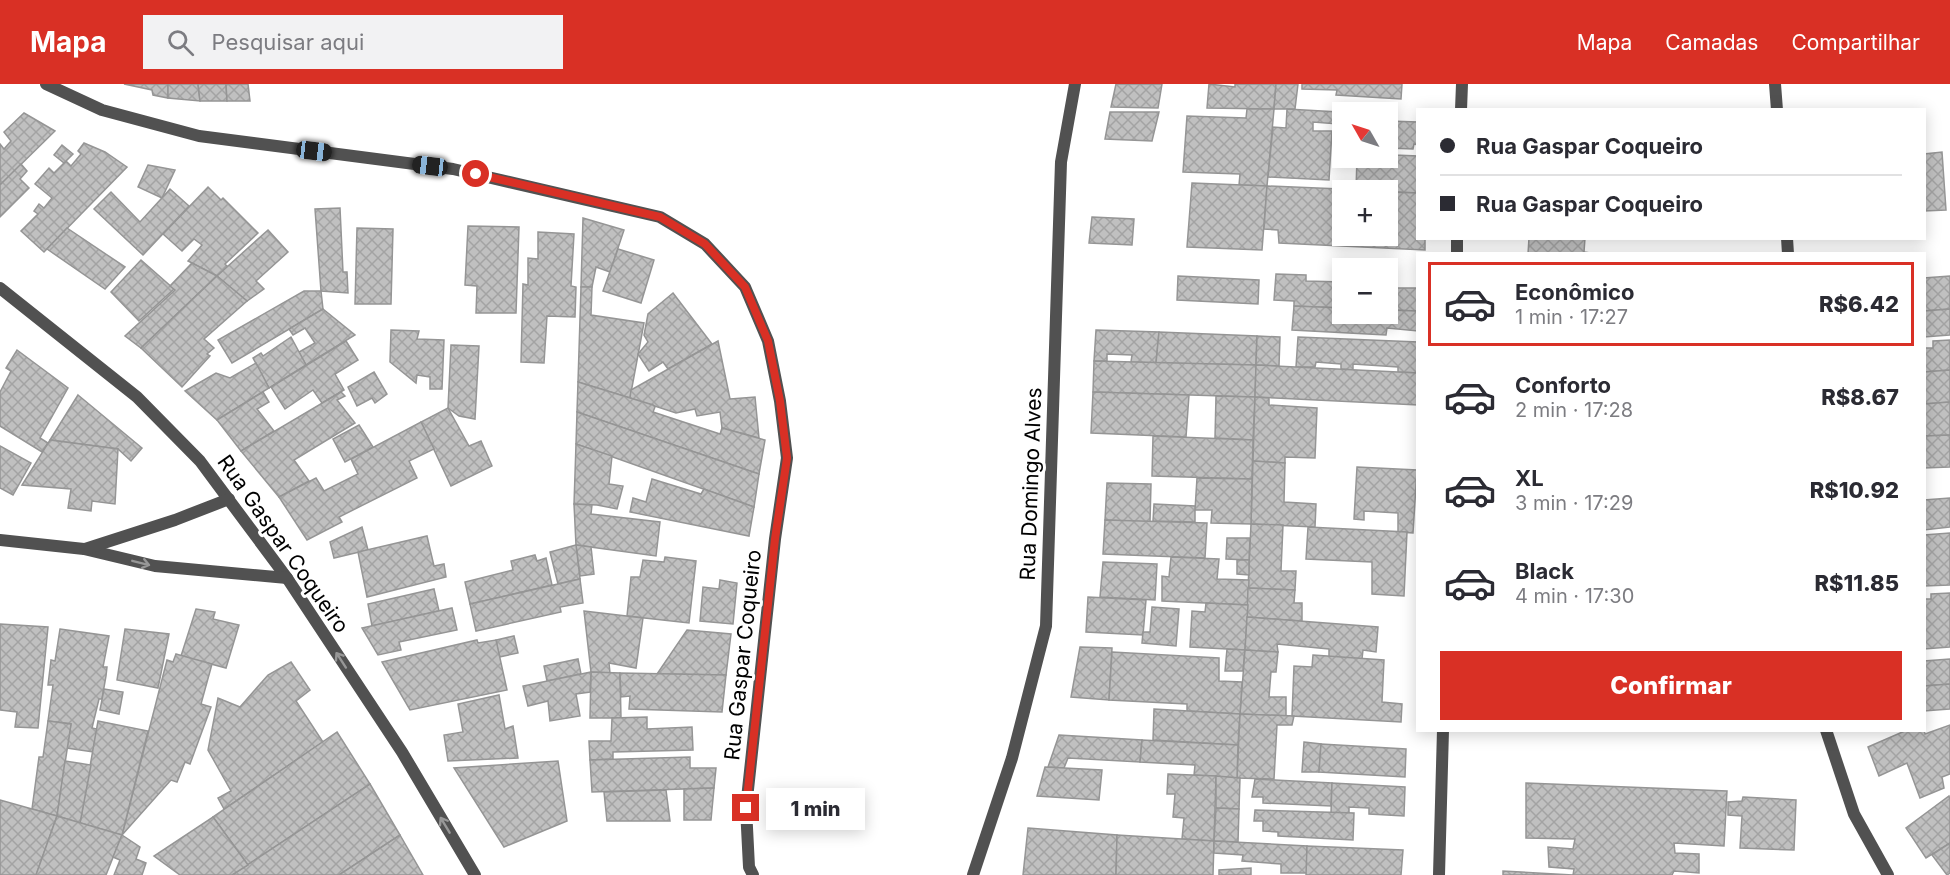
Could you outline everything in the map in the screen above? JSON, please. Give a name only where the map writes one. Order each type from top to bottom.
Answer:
[{"type":"street","name":"Rua Gaspar Coqueiro","points":[[46,84],[102,110],[199,136],[453,169],[660,217],[705,244],[745,287],[768,341],[780,401],[787,458],[775,539],[746,808],[749,867],[753,875]]},
{"type":"street","name":"Rua Domingo Alves","points":[[973,875],[1012,758],[1046,626],[1060,162],[1075,84]]},
{"type":"street","points":[[1461,108],[1462,84]]},
{"type":"street","points":[[1775,84],[1777,108]]},
{"type":"street","name":"Rua Gaspar Coqueiro","points":[[0,288],[137,397],[200,461],[287,578],[402,752],[475,875]]},
{"type":"street","points":[[84,549],[175,520],[230,499]]},
{"type":"street","points":[[0,540],[84,549],[155,566],[287,578]]},
{"type":"street","points":[[1439,875],[1443,732]]},
{"type":"street","points":[[1827,732],[1854,814],[1888,875]]},
{"type":"building","points":[[124,84],[168,84],[168,98],[153,95],[152,90]]},
{"type":"building","points":[[168,84],[198,84],[200,101],[168,98]]},
{"type":"building","points":[[198,84],[226,84],[227,101],[200,101]]},
{"type":"building","points":[[226,84],[248,84],[250,101],[227,101]]},
{"type":"building","points":[[1116,84],[1162,84],[1158,108],[1111,107]]},
{"type":"building","points":[[1209,84],[1235,87],[1235,84],[1276,84],[1274,109],[1207,108]]},
{"type":"building","points":[[1276,84],[1298,84],[1295,109],[1274,109]]},
{"type":"building","points":[[1302,84],[1402,84],[1401,99],[1336,95],[1337,90],[1302,89]]},
{"type":"building","points":[[1247,109],[1274,109],[1267,186],[1239,185],[1240,174],[1183,172],[1187,116],[1246,118]]},
{"type":"building","points":[[1287,109],[1332,112],[1332,124],[1313,122],[1313,131],[1332,131],[1329,180],[1268,177],[1273,127],[1286,128]]},
{"type":"building","points":[[1110,112],[1159,112],[1152,141],[1105,139]]},
{"type":"building","points":[[24,113],[55,131],[0,185],[0,144],[4,149],[11,141],[4,132]]},
{"type":"building","points":[[1398,121],[1416,122],[1416,144],[1414,144],[1413,149],[1398,148]]},
{"type":"building","points":[[84,143],[105,152],[127,167],[44,252],[21,231],[38,214],[34,211],[39,204],[44,208],[52,198],[35,184],[49,168],[54,173],[66,161],[71,166],[81,154],[78,151]]},
{"type":"building","points":[[62,145],[73,154],[64,163],[54,155]]},
{"type":"building","points":[[1942,152],[1946,210],[1926,211],[1926,154]]},
{"type":"building","points":[[1398,155],[1416,156],[1416,193],[1398,192],[1398,180],[1356,180],[1357,168],[1398,168]]},
{"type":"building","points":[[21,164],[27,171],[20,179],[29,188],[0,217],[0,185]]},
{"type":"building","points":[[148,165],[175,170],[162,198],[138,187]]},
{"type":"building","points":[[1192,183],[1267,186],[1262,250],[1187,247]]},
{"type":"building","points":[[1267,186],[1332,189],[1332,246],[1279,243],[1278,230],[1264,229]]},
{"type":"building","points":[[208,187],[221,200],[223,198],[258,233],[225,264],[228,267],[217,276],[188,261],[202,245],[194,239],[182,251],[163,234]]},
{"type":"building","points":[[170,189],[189,206],[143,255],[94,209],[111,192],[140,222]]},
{"type":"building","points":[[1398,192],[1416,193],[1416,240],[1425,240],[1425,250],[1342,246],[1398,246]]},
{"type":"building","points":[[340,208],[343,272],[347,272],[348,293],[321,291],[315,209]]},
{"type":"building","points":[[1092,217],[1134,219],[1132,245],[1089,243]]},
{"type":"building","points":[[583,218],[624,230],[610,272],[596,267],[592,287],[581,287]]},
{"type":"building","points":[[468,226],[519,227],[516,313],[476,313],[477,286],[465,285]]},
{"type":"building","points":[[67,228],[125,267],[105,289],[47,249]]},
{"type":"building","points":[[357,228],[393,229],[391,304],[355,304]]},
{"type":"building","points":[[268,230],[288,252],[256,281],[264,289],[247,301],[217,276]]},
{"type":"building","points":[[538,232],[574,234],[571,286],[576,287],[575,317],[547,316],[544,363],[521,362],[523,284],[528,285],[528,258],[538,259]]},
{"type":"building","points":[[1529,240],[1585,240],[1584,252],[1528,252]]},
{"type":"building","points":[[618,249],[654,260],[641,303],[603,291]]},
{"type":"building","points":[[141,260],[174,289],[139,321],[111,292]]},
{"type":"building","points":[[192,263],[217,276],[141,348],[125,336],[175,290],[170,286]]},
{"type":"building","points":[[1276,274],[1306,275],[1306,281],[1332,282],[1332,308],[1294,306],[1294,301],[1274,300]]},
{"type":"building","points":[[217,276],[247,301],[204,339],[214,348],[207,354],[210,356],[182,387],[141,348]]},
{"type":"building","points":[[1178,276],[1259,280],[1258,304],[1177,300]]},
{"type":"building","points":[[1950,276],[1950,309],[1926,311],[1926,278]]},
{"type":"building","points":[[581,287],[592,287],[591,315],[644,323],[630,398],[578,382]]},
{"type":"building","points":[[1398,288],[1416,288],[1416,311],[1398,310]]},
{"type":"building","points":[[304,291],[321,291],[323,309],[232,363],[218,340]]},
{"type":"building","points":[[673,293],[712,344],[668,369],[663,362],[649,371],[638,354],[648,342],[644,335],[648,314]]},
{"type":"building","points":[[1294,306],[1332,308],[1332,324],[1398,324],[1398,310],[1416,311],[1416,331],[1387,328],[1386,335],[1292,330]]},
{"type":"building","points":[[323,309],[355,335],[306,365],[299,352],[315,343],[305,328],[293,335],[289,329]]},
{"type":"building","points":[[1950,309],[1950,335],[1926,337],[1926,311]]},
{"type":"building","points":[[391,330],[419,331],[417,339],[444,340],[442,389],[430,389],[430,377],[417,375],[416,383],[390,362]]},
{"type":"building","points":[[1096,330],[1159,332],[1156,363],[1131,362],[1132,355],[1107,354],[1107,361],[1094,361]]},
{"type":"building","points":[[1159,332],[1257,336],[1256,365],[1156,363]]},
{"type":"building","points":[[1257,336],[1280,337],[1279,366],[1256,365]]},
{"type":"building","points":[[291,337],[306,365],[269,388],[253,358],[261,353],[263,356]]},
{"type":"building","points":[[1298,337],[1416,342],[1416,373],[1398,372],[1398,367],[1353,364],[1353,370],[1341,369],[1341,364],[1316,362],[1315,367],[1296,367]]},
{"type":"building","points":[[1950,340],[1950,370],[1926,372],[1926,348],[1933,348],[1933,341]]},
{"type":"building","points":[[346,341],[358,360],[335,374],[344,390],[322,403],[313,390],[285,409],[271,387]]},
{"type":"building","points":[[718,341],[730,399],[755,397],[759,438],[722,428],[720,412],[697,416],[695,409],[676,413],[630,398],[631,390]]},
{"type":"building","points":[[451,345],[479,346],[475,419],[459,416],[448,408]]},
{"type":"building","points":[[17,350],[68,388],[40,438],[48,443],[42,452],[0,426],[0,392],[11,371],[6,368]]},
{"type":"building","points":[[1094,361],[1256,365],[1255,397],[1093,392]]},
{"type":"building","points":[[256,363],[269,388],[217,420],[185,391],[216,373],[230,378]]},
{"type":"building","points":[[1256,365],[1416,373],[1416,405],[1255,397]]},
{"type":"building","points":[[1950,370],[1950,402],[1926,404],[1926,372]]},
{"type":"building","points":[[374,372],[387,394],[375,403],[372,398],[357,406],[348,387]]},
{"type":"building","points":[[578,382],[653,405],[655,407],[653,412],[720,434],[722,428],[765,440],[759,474],[577,412]]},
{"type":"building","points":[[263,392],[269,402],[257,409],[274,431],[241,451],[217,420]]},
{"type":"building","points":[[341,392],[345,396],[337,400],[355,423],[294,460],[309,481],[279,497],[241,451]]},
{"type":"building","points":[[1093,392],[1189,395],[1186,437],[1091,433]]},
{"type":"building","points":[[78,395],[142,448],[131,461],[118,449],[50,440]]},
{"type":"building","points":[[1216,396],[1255,397],[1253,440],[1215,438]]},
{"type":"building","points":[[1255,397],[1269,398],[1269,405],[1317,408],[1315,458],[1285,457],[1285,463],[1253,461]]},
{"type":"building","points":[[1950,402],[1950,435],[1926,436],[1926,404]]},
{"type":"building","points":[[448,408],[469,446],[481,441],[492,466],[451,486],[421,422]]},
{"type":"building","points":[[577,412],[759,474],[754,507],[576,444]]},
{"type":"building","points":[[421,422],[434,449],[409,461],[417,478],[339,517],[342,522],[307,540],[279,497],[316,478],[324,491],[358,474],[351,459]]},
{"type":"building","points":[[359,425],[373,447],[345,462],[333,439]]},
{"type":"building","points":[[1950,435],[1950,467],[1926,468],[1926,436]]},
{"type":"building","points":[[1153,436],[1253,440],[1252,479],[1152,476]]},
{"type":"building","points":[[50,440],[118,449],[115,504],[92,501],[91,511],[68,508],[71,489],[22,485]]},
{"type":"building","points":[[576,444],[612,456],[609,484],[623,486],[617,509],[574,504]]},
{"type":"building","points":[[0,446],[31,463],[13,495],[0,488]]},
{"type":"building","points":[[1253,461],[1285,463],[1284,502],[1316,504],[1315,527],[1251,524]]},
{"type":"building","points":[[1357,467],[1416,470],[1413,533],[1398,532],[1398,513],[1364,511],[1364,520],[1354,519]]},
{"type":"building","points":[[1197,478],[1252,479],[1251,524],[1211,523],[1212,510],[1195,510]]},
{"type":"building","points":[[652,479],[701,494],[704,489],[754,507],[749,536],[630,512],[633,498],[646,502]]},
{"type":"building","points":[[1107,483],[1151,484],[1150,522],[1105,520]]},
{"type":"building","points":[[1950,498],[1950,527],[1926,530],[1926,500]]},
{"type":"building","points":[[574,504],[592,505],[591,514],[660,522],[656,556],[576,545]]},
{"type":"building","points":[[1154,504],[1195,506],[1195,522],[1153,521]]},
{"type":"building","points":[[1105,520],[1207,523],[1205,558],[1103,554]]},
{"type":"building","points":[[1251,524],[1283,525],[1281,571],[1296,571],[1295,590],[1248,588]]},
{"type":"building","points":[[362,527],[368,550],[334,558],[330,542]]},
{"type":"building","points":[[1308,527],[1407,532],[1404,596],[1372,594],[1372,562],[1306,559]]},
{"type":"building","points":[[1950,533],[1950,585],[1926,586],[1926,535]]},
{"type":"building","points":[[427,536],[434,566],[444,564],[446,577],[367,597],[358,552]]},
{"type":"building","points":[[1227,538],[1250,538],[1249,560],[1226,559]]},
{"type":"building","points":[[576,545],[591,547],[594,574],[580,576]]},
{"type":"building","points":[[576,545],[580,579],[558,584],[550,552]]},
{"type":"building","points":[[535,555],[537,561],[546,558],[552,585],[470,604],[465,582],[513,570],[511,561]]},
{"type":"building","points":[[665,557],[696,561],[689,623],[627,616],[631,577],[640,577],[643,560],[664,562]]},
{"type":"building","points":[[1171,557],[1219,559],[1217,579],[1249,580],[1248,605],[1162,601],[1162,576],[1169,577]]},
{"type":"building","points":[[1237,560],[1249,560],[1249,575],[1237,574]]},
{"type":"building","points":[[1103,562],[1157,564],[1155,600],[1100,597]]},
{"type":"building","points":[[580,579],[583,603],[560,607],[561,612],[476,631],[470,604]]},
{"type":"building","points":[[720,580],[737,583],[733,624],[700,621],[703,587],[719,589]]},
{"type":"building","points":[[1248,588],[1295,590],[1294,603],[1302,603],[1302,621],[1247,617]]},
{"type":"building","points":[[434,589],[439,611],[372,626],[368,604]]},
{"type":"building","points":[[1950,593],[1950,647],[1926,649],[1926,599],[1931,599],[1931,594]]},
{"type":"building","points":[[1088,597],[1146,600],[1143,635],[1086,632]]},
{"type":"building","points":[[1206,603],[1248,605],[1245,650],[1190,647],[1192,611],[1205,612]]},
{"type":"building","points":[[1152,607],[1179,609],[1176,646],[1142,643],[1143,632],[1150,632]]},
{"type":"building","points":[[452,608],[457,630],[399,642],[401,650],[378,655],[362,628]]},
{"type":"building","points":[[196,609],[215,612],[213,619],[239,625],[226,668],[181,656]]},
{"type":"building","points":[[584,611],[643,618],[636,668],[609,663],[610,673],[591,672]]},
{"type":"building","points":[[1247,617],[1378,627],[1376,652],[1363,650],[1362,659],[1329,657],[1329,649],[1277,644],[1278,652],[1245,650]]},
{"type":"building","points":[[0,624],[48,627],[38,728],[15,727],[17,712],[0,710]]},
{"type":"building","points":[[60,629],[109,636],[103,667],[107,667],[102,699],[99,699],[92,728],[97,729],[93,752],[67,748],[71,724],[48,721],[53,685],[48,685],[51,660],[55,661]]},
{"type":"building","points":[[125,629],[169,634],[158,688],[117,680]]},
{"type":"building","points":[[687,630],[731,634],[726,675],[657,674]]},
{"type":"building","points":[[514,636],[518,653],[499,657],[496,640]]},
{"type":"building","points":[[477,640],[478,643],[496,640],[507,690],[410,710],[382,662]]},
{"type":"building","points":[[1080,647],[1112,648],[1109,700],[1071,697]]},
{"type":"building","points":[[1227,649],[1245,650],[1243,671],[1225,671]]},
{"type":"building","points":[[1245,650],[1278,652],[1276,672],[1271,672],[1269,697],[1286,697],[1286,716],[1240,714]]},
{"type":"building","points":[[1112,652],[1219,658],[1219,681],[1242,682],[1240,714],[1187,711],[1187,704],[1109,700]]},
{"type":"building","points":[[176,654],[212,664],[201,704],[211,707],[190,764],[185,762],[177,782],[171,780],[122,835],[167,660],[173,662]]},
{"type":"building","points":[[1313,655],[1384,660],[1382,702],[1402,704],[1401,722],[1292,716],[1294,666],[1312,667]]},
{"type":"building","points":[[578,659],[581,674],[547,681],[544,666]]},
{"type":"building","points":[[1950,659],[1950,684],[1926,686],[1926,661]]},
{"type":"building","points":[[291,662],[310,690],[296,701],[323,742],[224,809],[218,798],[231,791],[208,750],[218,698],[240,707],[268,675]]},
{"type":"building","points":[[591,672],[620,673],[621,718],[590,718]]},
{"type":"building","points":[[591,672],[590,692],[576,694],[580,716],[550,721],[548,701],[528,706],[523,686]]},
{"type":"building","points":[[620,673],[726,675],[722,712],[629,709],[630,696],[621,697]]},
{"type":"building","points":[[1950,684],[1950,709],[1926,711],[1926,686]]},
{"type":"building","points":[[104,689],[123,692],[119,714],[100,710]]},
{"type":"building","points":[[499,695],[505,729],[513,726],[518,758],[448,761],[444,735],[463,732],[458,704]]},
{"type":"building","points":[[1154,709],[1240,714],[1238,745],[1153,740]]},
{"type":"building","points":[[1240,714],[1294,716],[1292,725],[1277,725],[1274,779],[1237,778]]},
{"type":"building","points":[[647,717],[647,729],[692,727],[693,750],[613,752],[613,759],[590,760],[589,741],[611,741],[612,718]]},
{"type":"building","points":[[48,721],[71,724],[57,816],[32,809],[39,757],[43,757]]},
{"type":"building","points":[[98,721],[148,731],[122,835],[80,823]]},
{"type":"building","points":[[1950,725],[1950,774],[1942,777],[1944,788],[1920,798],[1907,763],[1879,776],[1868,747],[1902,732],[1924,732],[1925,734]]},
{"type":"building","points":[[337,732],[370,784],[248,865],[213,817]]},
{"type":"building","points":[[1059,735],[1142,740],[1140,762],[1068,758],[1064,768],[1048,767]]},
{"type":"building","points":[[1142,740],[1238,745],[1237,778],[1194,775],[1195,765],[1140,762]]},
{"type":"building","points":[[1304,742],[1321,744],[1319,772],[1302,772]]},
{"type":"building","points":[[1321,744],[1406,749],[1405,777],[1319,772]]},
{"type":"building","points":[[690,757],[690,768],[716,768],[714,788],[592,792],[590,760]]},
{"type":"building","points":[[65,761],[91,765],[80,823],[57,816]]},
{"type":"building","points":[[558,761],[567,821],[504,847],[454,768]]},
{"type":"building","points":[[1045,767],[1102,770],[1099,800],[1037,796]]},
{"type":"building","points":[[1168,774],[1216,776],[1214,841],[1182,839],[1184,818],[1173,817],[1175,794],[1167,794]]},
{"type":"building","points":[[1216,776],[1240,778],[1239,809],[1216,808]]},
{"type":"building","points":[[1255,779],[1332,783],[1331,806],[1263,803],[1263,797],[1252,797]]},
{"type":"building","points":[[1332,783],[1405,787],[1404,816],[1369,814],[1369,808],[1349,807],[1349,813],[1331,813]]},
{"type":"building","points":[[1526,783],[1727,791],[1724,846],[1674,843],[1675,853],[1699,854],[1699,873],[1674,871],[1672,875],[1573,875],[1574,869],[1549,867],[1548,847],[1573,849],[1575,839],[1526,838]]},
{"type":"building","points":[[370,784],[400,835],[339,875],[232,875]]},
{"type":"building","points":[[714,788],[711,820],[684,820],[684,789]]},
{"type":"building","points":[[666,790],[670,821],[607,821],[604,792]]},
{"type":"building","points":[[1949,796],[1950,843],[1926,858],[1906,828]]},
{"type":"building","points":[[1743,797],[1796,800],[1794,850],[1740,848],[1742,816],[1728,815],[1728,802],[1742,801]]},
{"type":"building","points":[[0,800],[57,816],[36,875],[0,875]]},
{"type":"building","points":[[1216,808],[1239,809],[1238,842],[1214,841]]},
{"type":"building","points":[[1255,810],[1354,813],[1353,840],[1278,836],[1278,832],[1263,831],[1263,821],[1254,821]]},
{"type":"building","points":[[57,816],[122,835],[106,875],[36,875]]},
{"type":"building","points":[[213,817],[248,865],[232,875],[180,875],[154,856]]},
{"type":"building","points":[[1028,828],[1117,835],[1116,875],[1023,875]]},
{"type":"building","points":[[122,835],[140,847],[136,859],[146,863],[142,875],[114,875],[120,860],[113,857]]},
{"type":"building","points":[[400,835],[423,875],[339,875]]},
{"type":"building","points":[[1117,835],[1214,841],[1213,875],[1116,875]]},
{"type":"building","points":[[1214,841],[1307,846],[1307,873],[1281,873],[1281,864],[1242,861],[1243,855],[1214,853]]},
{"type":"building","points":[[1950,843],[1950,873],[1947,875],[1932,855]]},
{"type":"building","points":[[1307,846],[1403,850],[1401,875],[1306,875]]},
{"type":"building","points":[[1251,868],[1251,875],[1219,875],[1219,870]]},
{"type":"building","points":[[1503,871],[1573,875],[1503,875]]},
{"type":"route","points":[[476,174],[660,217],[705,244],[745,287],[768,341],[780,401],[787,458],[775,539],[746,808]]}]
